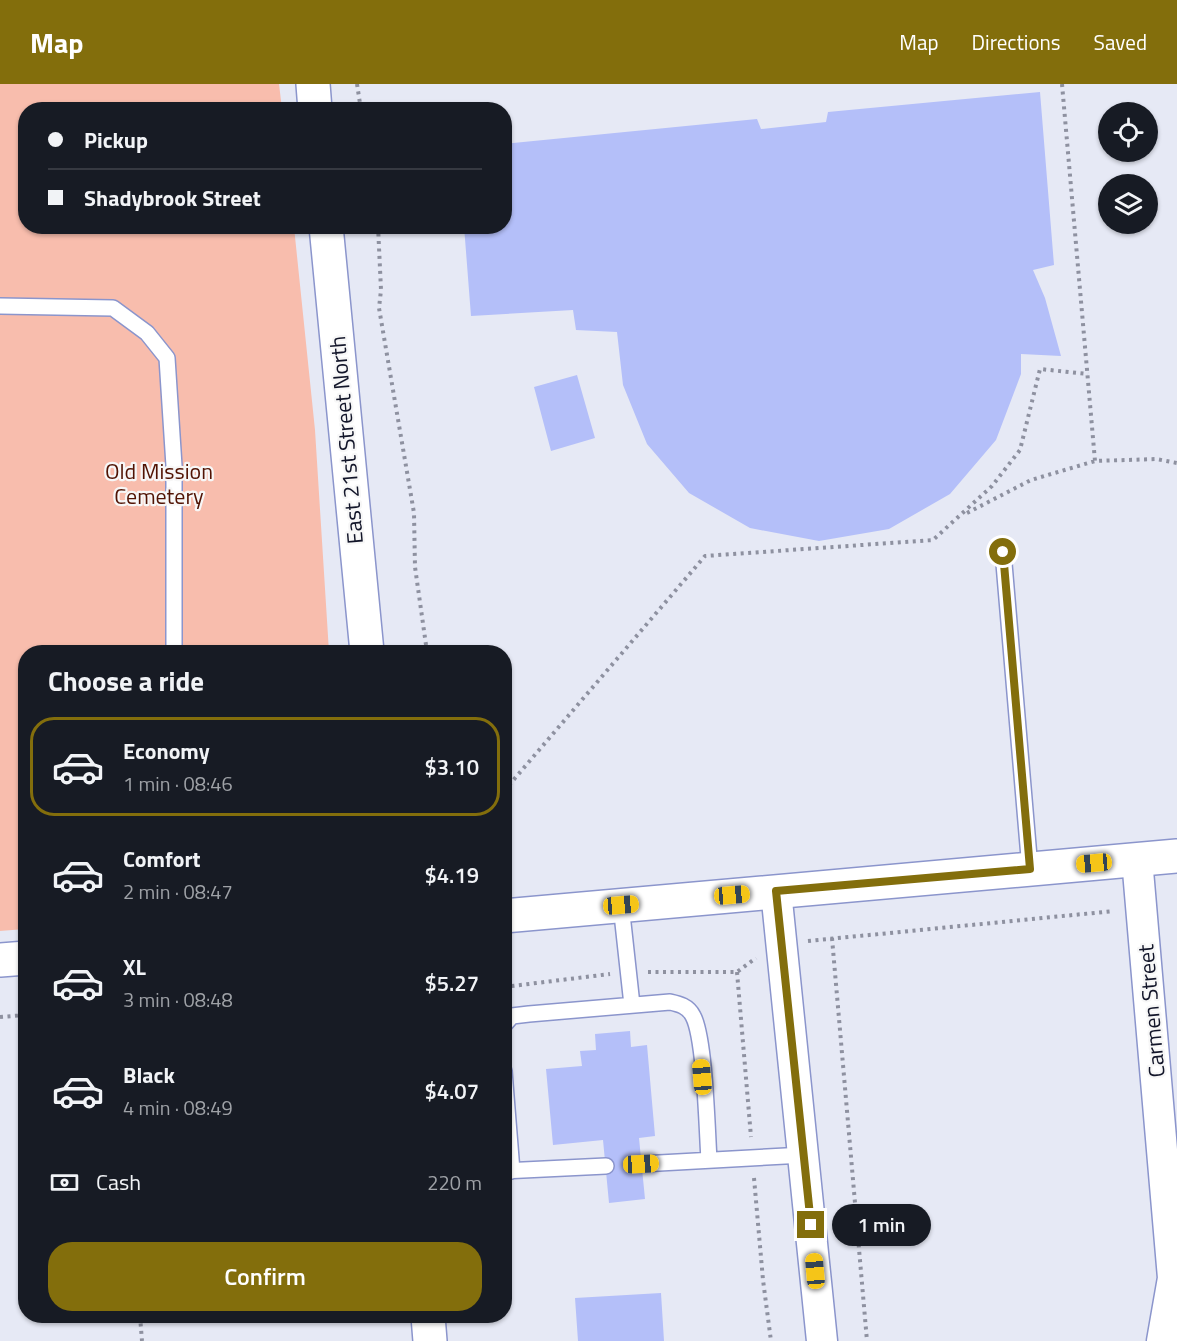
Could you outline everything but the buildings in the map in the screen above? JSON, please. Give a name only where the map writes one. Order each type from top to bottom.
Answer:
[{"type":"main road","points":[[313,84],[314,102]]},
{"type":"main road","name":"East 21st Street North","points":[[327,234],[366,645]]},
{"type":"main road","points":[[518,914],[1177,856]]},
{"type":"main road","points":[[0,960],[18,959]]},
{"type":"main road","points":[[429,1323],[430,1341]]},
{"type":"street","name":"Carmen Street","points":[[1137,859],[1173,1278],[1162,1341]]},
{"type":"street","points":[[776,891],[822,1341]]},
{"type":"lane","points":[[0,306],[113,308],[147,333],[167,358],[174,466],[174,645]]},
{"type":"lane","points":[[1003,552],[1030,869]]},
{"type":"lane","points":[[621,905],[632,1005]]},
{"type":"lane","points":[[512,1017],[670,1002],[684,1006],[693,1016],[699,1036],[709,1160]]},
{"type":"lane","points":[[641,1164],[804,1155]]},
{"type":"lane","points":[[512,1171],[606,1166]]},
{"type":"path","points":[[357,84],[360,102]]},
{"type":"path","points":[[1062,84],[1095,461]]},
{"type":"path","points":[[378,234],[381,290],[379,308],[414,513],[415,567],[426,645]]},
{"type":"path","points":[[512,782],[705,556],[933,540],[963,515],[992,486],[1020,450],[1040,369],[1088,374]]},
{"type":"path","points":[[963,515],[1030,480],[1095,461],[1156,459],[1177,463]]},
{"type":"path","points":[[512,986],[628,972],[737,972],[754,958],[811,940],[1105,914],[1141,904]]},
{"type":"path","points":[[832,938],[867,1341]]},
{"type":"path","points":[[0,1017],[18,1016]]},
{"type":"path","points":[[141,1323],[142,1341]]},
{"type":"green space","name":"Old Mission Cemetery","points":[[0,84],[279,84],[281,102],[18,102],[18,234],[295,234],[315,430],[329,645],[18,645],[18,930],[0,931]]},
{"type":"route","points":[[811,1225],[776,891],[1030,869],[1003,552]]}]
